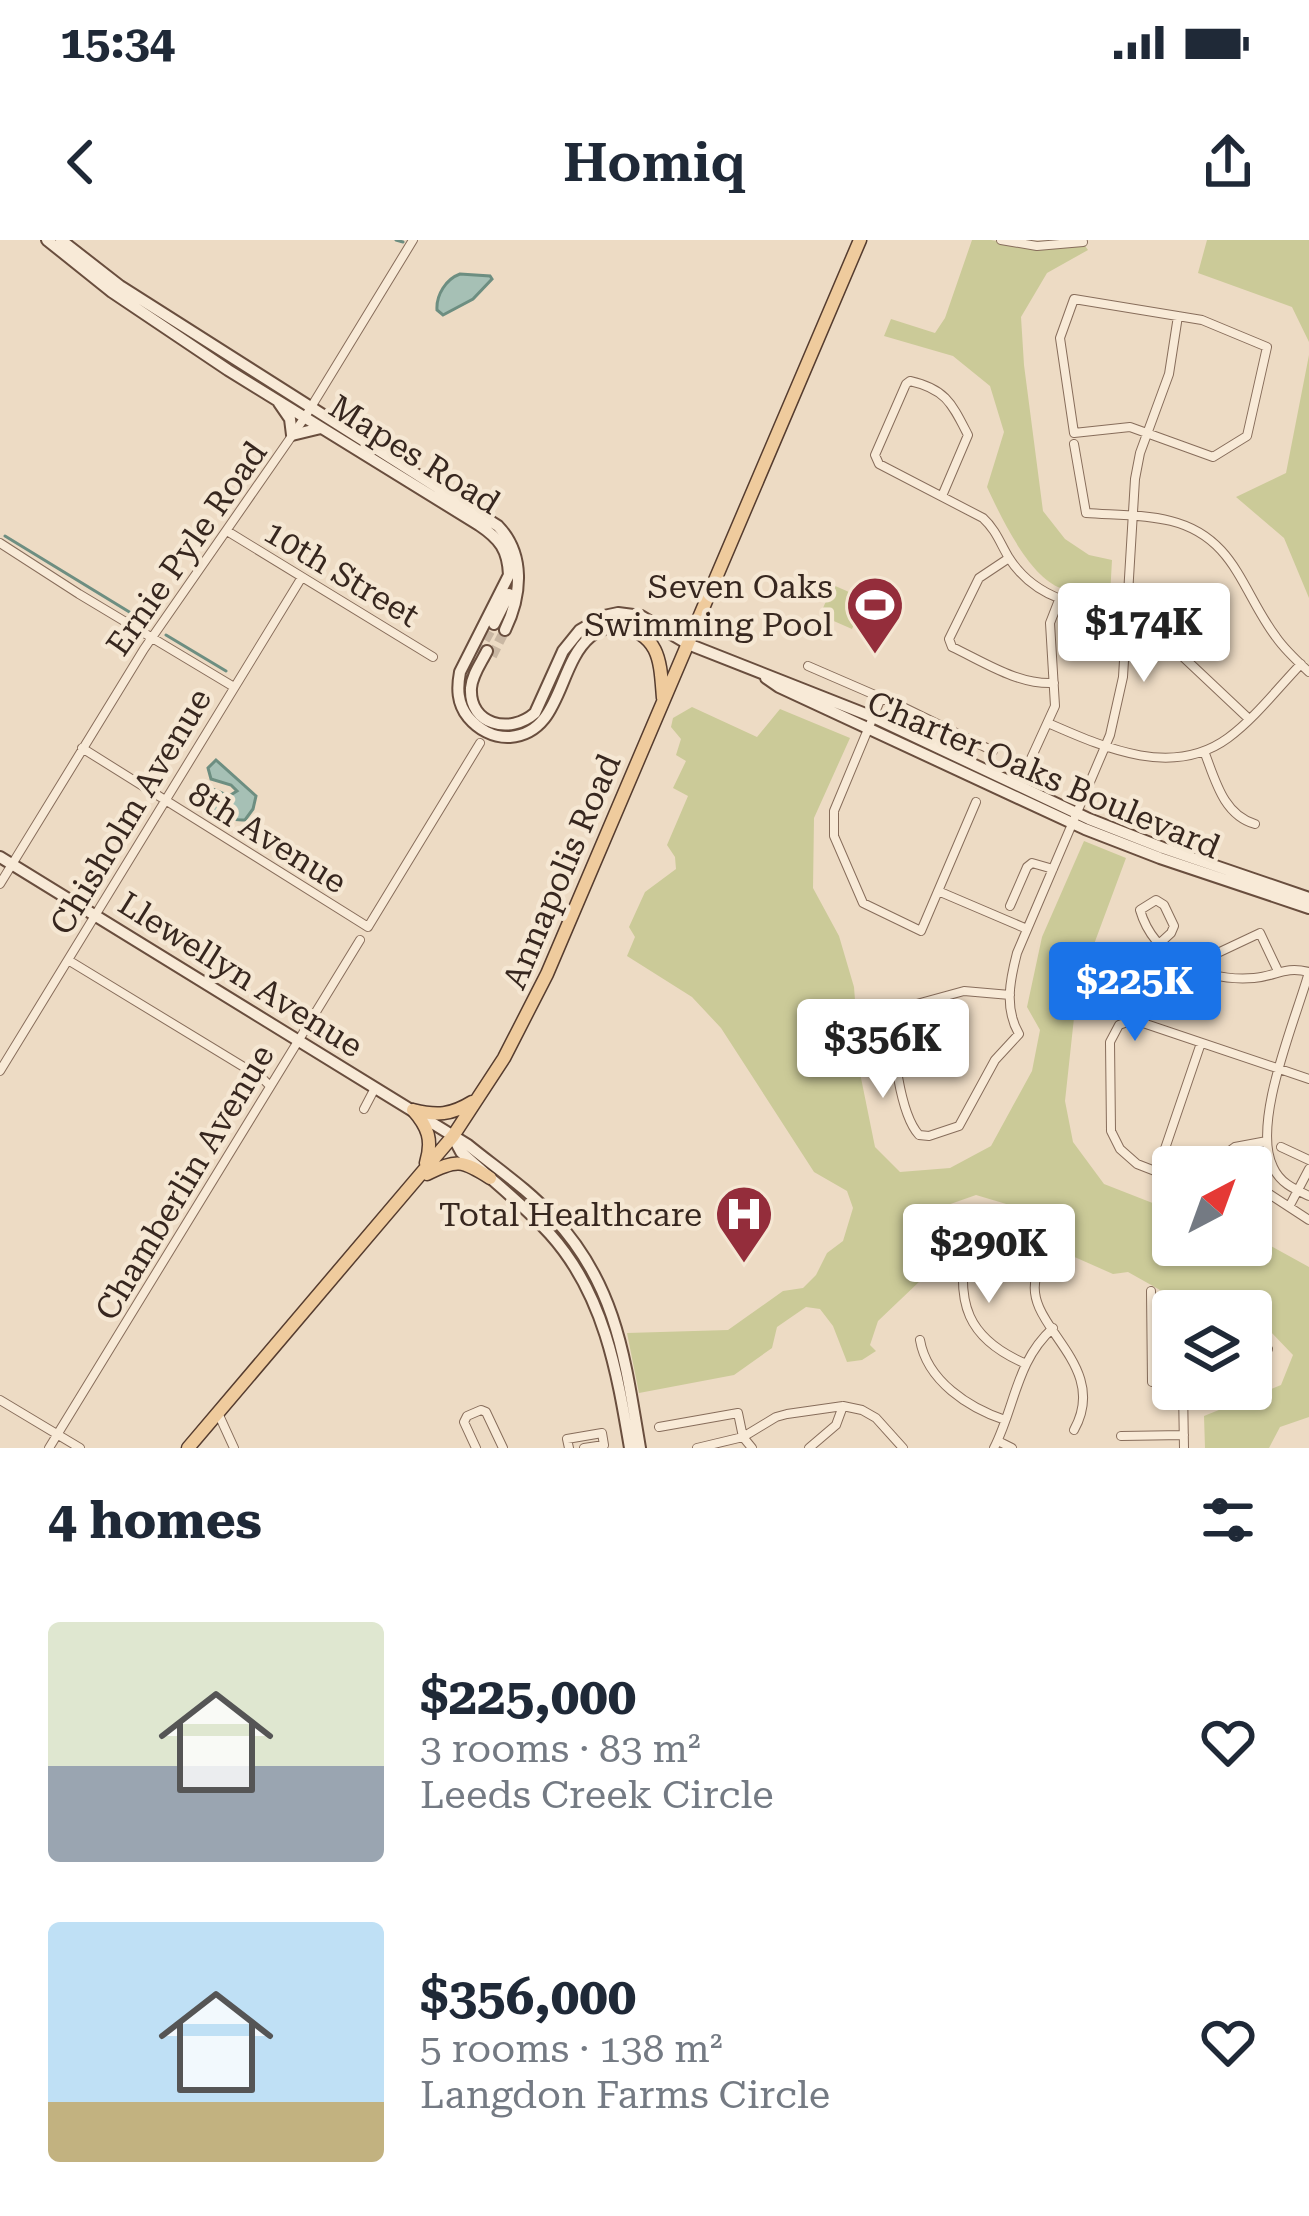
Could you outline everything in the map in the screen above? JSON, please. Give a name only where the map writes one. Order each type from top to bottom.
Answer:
[{"type":"main road","name":"Annapolis Road","points":[[188,1448],[453,1136],[532,1006],[860,240]]},
{"type":"main road","points":[[620,626],[635,629],[656,650],[663,703]]},
{"type":"main road","points":[[413,1110],[442,1115],[478,1099]]},
{"type":"main road","points":[[413,1110],[430,1139],[421,1177]]},
{"type":"main road","points":[[421,1177],[460,1162],[490,1178]]},
{"type":"street","name":"Mapes Road","points":[[47,240],[122,299],[277,400],[308,412],[323,428],[502,543],[509,575],[458,683],[458,697],[478,727],[507,737],[536,727],[549,712],[583,644],[598,632],[620,626]]},
{"type":"street","name":"Mapes Road","points":[[61,240],[120,286],[308,412],[497,526],[515,551],[517,581],[516,602],[499,627]]},
{"type":"street","name":"Ernie Pyle Road","points":[[0,884],[6,861],[152,637],[308,412],[413,240]]},
{"type":"street","points":[[1001,240],[1037,246],[1083,242]]},
{"type":"street","points":[[1074,299],[1202,320],[1267,346],[1246,436],[1213,457],[1147,431],[1121,426],[1074,433],[1060,338],[1074,299]]},
{"type":"street","points":[[1010,995],[964,991],[902,1008],[894,1016],[899,1076],[919,1135],[959,1126],[995,1060],[1018,1034],[1010,1016],[1012,969],[1105,747],[1121,692],[1135,478],[1168,374],[1178,316]]},
{"type":"street","points":[[942,496],[968,435],[945,395],[910,381],[876,460],[942,496],[969,509],[995,529],[1009,558],[1026,578],[1059,600],[1085,608],[1127,611]]},
{"type":"street","points":[[277,400],[290,419],[292,435],[323,428]]},
{"type":"street","points":[[1048,723],[1105,747],[1175,758],[1224,741],[1305,668],[1276,638],[1240,574],[1213,542],[1172,521],[1085,513],[1074,444]]},
{"type":"street","name":"10th Street","points":[[227,531],[433,657]]},
{"type":"street","points":[[0,543],[235,687]]},
{"type":"street","points":[[1009,558],[979,578],[950,643],[1021,679],[1054,682]]},
{"type":"street","name":"Chisholm Avenue","points":[[0,1071],[302,577]]},
{"type":"street","points":[[1029,763],[1055,706],[1050,623],[1059,600]]},
{"type":"street","points":[[489,654],[476,695],[489,722],[513,726],[529,719],[563,651],[594,620],[618,613],[641,616],[688,644]]},
{"type":"street","points":[[620,626],[663,630]]},
{"type":"street","name":"Charter Oaks Boulevard","points":[[688,644],[782,680],[1160,858],[1309,908]]},
{"type":"street","points":[[1180,654],[1250,719]]},
{"type":"street","points":[[808,666],[992,751]]},
{"type":"street","points":[[881,698],[834,811],[836,844],[868,908],[921,931],[976,802]]},
{"type":"street","name":"8th Avenue","points":[[82,748],[368,927],[480,743]]},
{"type":"street","points":[[1203,750],[1233,813],[1255,824]]},
{"type":"street","name":"Charter Oaks Boulevard","points":[[1074,818],[1309,898]]},
{"type":"street","name":"Llewellyn Avenue","points":[[6,861],[453,1136]]},
{"type":"street","points":[[1010,906],[1032,863],[1053,869]]},
{"type":"street","points":[[938,891],[1027,929]]},
{"type":"street","points":[[1159,944],[1174,926],[1164,904],[1156,900],[1141,910],[1145,922],[1159,944],[1188,967],[1245,978],[1289,968],[1309,972],[1279,1069],[1267,1141],[1276,1173],[1304,1194]]},
{"type":"street","points":[[1188,967],[1260,933],[1278,971]]},
{"type":"street","name":"Chamberlin Avenue","points":[[49,1448],[360,940]]},
{"type":"street","points":[[68,960],[270,1086]]},
{"type":"street","points":[[1152,1170],[1127,1157],[1111,1131],[1112,1035],[1119,1025],[1135,1021],[1309,1079]]},
{"type":"street","points":[[1166,1146],[1201,1043]]},
{"type":"street","points":[[364,1109],[375,1088]]},
{"type":"street","points":[[453,1136],[460,1153],[551,1235],[584,1283],[609,1341],[630,1448]]},
{"type":"street","points":[[453,1136],[534,1197],[591,1266],[618,1328],[640,1448]]},
{"type":"street","points":[[1238,1146],[1267,1141]]},
{"type":"street","points":[[1281,1148],[1309,1165],[1304,1194],[1289,1207]]},
{"type":"street","points":[[1272,1196],[1309,1220]]},
{"type":"street","points":[[966,1244],[962,1292],[971,1322],[995,1348],[1024,1364]]},
{"type":"street","points":[[1036,1278],[1036,1303],[1069,1352],[1080,1382],[1082,1414],[1074,1430]]},
{"type":"street","points":[[1151,1291],[1152,1382]]},
{"type":"street","points":[[1012,1448],[996,1445],[1024,1364],[1052,1328]]},
{"type":"street","points":[[920,1340],[927,1362],[958,1396],[980,1412],[1006,1420]]},
{"type":"street","points":[[0,1400],[80,1448]]},
{"type":"street","points":[[809,1448],[836,1425],[843,1406]]},
{"type":"street","points":[[697,1448],[742,1437],[776,1417],[843,1406],[876,1418],[903,1448]]},
{"type":"street","points":[[476,1448],[464,1422],[481,1410],[487,1412],[503,1448]]},
{"type":"street","points":[[1184,1410],[1184,1448]]},
{"type":"street","points":[[218,1411],[234,1448]]},
{"type":"street","points":[[659,1426],[738,1413],[742,1437],[752,1448]]},
{"type":"street","points":[[568,1448],[567,1438],[602,1433],[604,1445],[587,1448]]},
{"type":"street","points":[[1121,1436],[1184,1436]]},
{"type":"shaded area","points":[[972,240],[1037,249],[1081,240],[1088,250],[1047,273],[1021,317],[1024,365],[1043,511],[1065,539],[1089,555],[1112,560],[1110,596],[1067,590],[1049,582],[1008,529],[987,487],[1004,432],[990,386],[953,356],[884,336],[891,319],[935,333],[945,318]]},
{"type":"shaded area","points":[[1207,240],[1309,240],[1309,342],[1292,307],[1198,273]]},
{"type":"shaded area","points":[[460,274],[492,279],[473,299],[443,315],[437,310],[440,293]]},
{"type":"shaded area","points":[[1309,355],[1309,598],[1284,538],[1236,497],[1286,473]]},
{"type":"shaded area","points":[[833,585],[865,599],[852,629],[820,615]]},
{"type":"shaded area","points":[[692,707],[757,737],[780,709],[850,738],[814,818],[813,888],[839,936],[854,987],[861,1078],[875,1147],[900,1172],[950,1168],[991,1146],[1032,1071],[1040,1030],[1027,1007],[1042,937],[1084,841],[1126,858],[1077,990],[1065,1101],[1073,1142],[1104,1184],[1152,1203],[1152,1266],[1272,1266],[1272,1247],[1309,1267],[1309,1417],[1280,1427],[1269,1448],[1205,1448],[1204,1416],[1219,1410],[1272,1410],[1272,1389],[1281,1385],[1293,1355],[1272,1333],[1272,1290],[1160,1290],[1128,1272],[1113,1274],[1061,1251],[1020,1208],[976,1195],[922,1214],[921,1280],[878,1321],[870,1345],[876,1351],[862,1360],[847,1362],[833,1326],[820,1309],[806,1307],[777,1327],[772,1348],[734,1375],[639,1393],[627,1333],[728,1330],[783,1291],[803,1288],[827,1253],[843,1241],[853,1208],[847,1191],[814,1172],[721,1028],[692,997],[627,956],[635,937],[629,927],[645,892],[676,869],[667,845],[688,796],[673,788],[686,761],[676,755],[681,739],[671,727],[673,718]]},
{"type":"shaded area","points":[[216,760],[256,796],[245,820],[216,814],[195,794],[203,785],[229,796],[237,791],[211,779],[208,768]]},
{"type":"waterway","points":[[396,240],[403,242]]},
{"type":"waterway","points":[[5,536],[149,624]]},
{"type":"waterway","points":[[166,635],[226,671]]},
{"type":"tunnel","points":[[473,710],[468,677],[494,624]]},
{"type":"tunnel","points":[[492,656],[505,630]]},
{"type":"place","name":"Seven Oaks Swimming Pool","points":[[875,656]]},
{"type":"place","name":"Total Healthcare","points":[[744,1265]]}]
